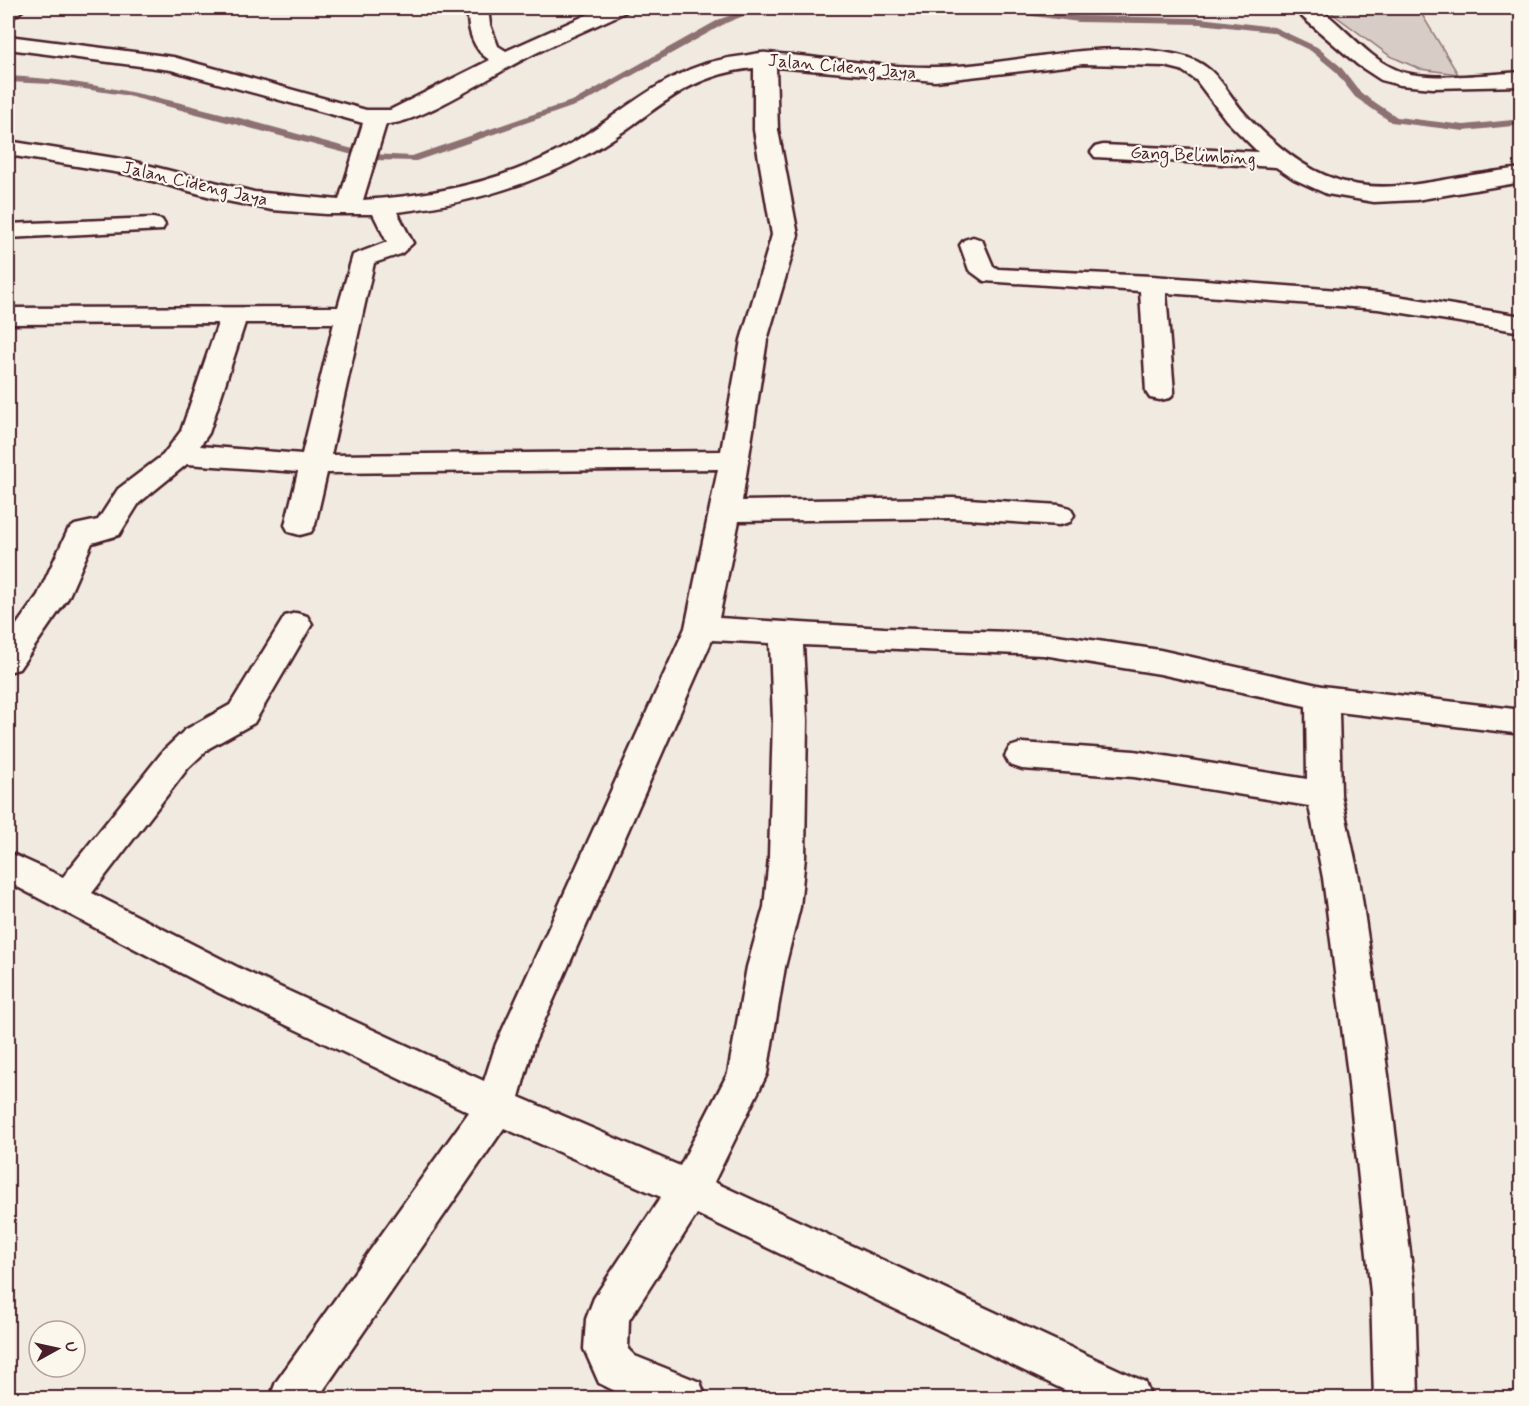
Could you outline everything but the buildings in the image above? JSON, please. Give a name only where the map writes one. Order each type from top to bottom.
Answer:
[{"type":"street","points":[[8,12],[14,8]]},
{"type":"street","points":[[478,8],[479,25],[488,50],[507,60]]},
{"type":"street","points":[[8,42],[172,64],[365,117],[391,118],[618,8]]},
{"type":"street","points":[[1302,8],[1318,17],[1371,63],[1394,77],[1437,80],[1521,80]]},
{"type":"street","name":"Jalan Cideng Jaya","points":[[8,148],[128,167],[238,197],[312,206],[382,206],[470,193],[516,178],[586,145],[654,94],[687,77],[724,65],[765,59],[884,72],[937,74],[1071,58],[1136,58],[1171,61],[1204,75],[1232,114],[1282,160],[1332,188],[1370,194],[1434,189],[1521,175]]},
{"type":"street","points":[[292,1398],[496,1106],[515,1044],[701,628],[726,511],[754,339],[785,235],[766,130],[765,59]]},
{"type":"street","points":[[349,207],[377,118]]},
{"type":"street","name":"Gang Belimbing","points":[[1103,152],[1282,160]]},
{"type":"street","points":[[300,525],[362,260],[374,253],[394,249],[400,243],[382,206]]},
{"type":"street","points":[[8,231],[153,225]]},
{"type":"street","points":[[973,245],[982,270],[993,276],[1152,284],[1378,302],[1521,324]]},
{"type":"street","points":[[1152,284],[1160,392]]},
{"type":"street","points":[[8,661],[52,598],[79,537],[86,532],[108,528],[128,496],[163,471],[179,454],[202,419],[234,315]]},
{"type":"street","points":[[8,316],[349,315]]},
{"type":"street","points":[[179,454],[313,464],[735,460]]},
{"type":"street","points":[[726,511],[952,507],[1059,515]]},
{"type":"street","points":[[68,897],[176,759],[196,739],[242,714],[296,624]]},
{"type":"street","points":[[701,628],[1043,644],[1160,662],[1322,698],[1521,722]]},
{"type":"street","points":[[684,1398],[615,1368],[607,1355],[605,1328],[609,1313],[689,1190],[747,1074],[766,967],[782,907],[789,815],[790,720],[786,633]]},
{"type":"street","points":[[1322,698],[1324,795],[1341,878],[1368,1075],[1393,1293],[1396,1398]]},
{"type":"street","points":[[1022,756],[1134,764],[1324,795]]},
{"type":"street","points":[[8,866],[232,982],[496,1106],[689,1190],[1129,1398]]},
{"type":"shaded area","points":[[1325,8],[1418,8],[1458,74],[1420,69],[1390,56]]},
{"type":"waterway","points":[[8,79],[51,81],[124,92],[372,157],[413,159],[580,101],[723,21],[759,8]]},
{"type":"waterway","points":[[994,8],[1079,19],[1200,21],[1274,30],[1314,49],[1337,68],[1358,95],[1394,120],[1464,128],[1522,122]]}]
